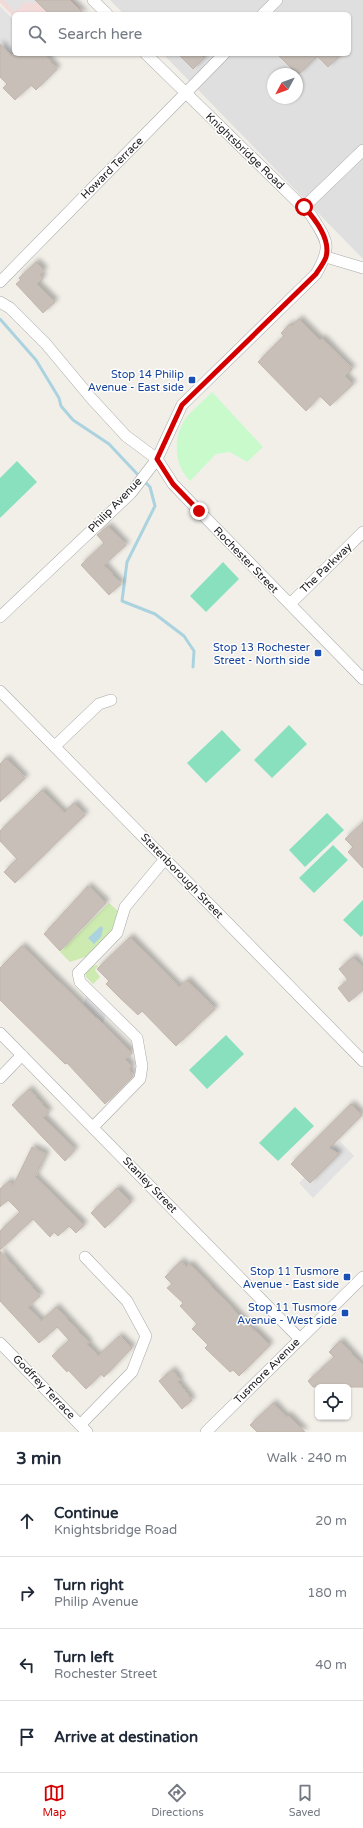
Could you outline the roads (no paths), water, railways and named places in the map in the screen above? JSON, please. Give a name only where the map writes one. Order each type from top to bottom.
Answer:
[{"type":"street","points":[[93,0],[105,12]]},
{"type":"street","points":[[265,12],[277,0]]},
{"type":"street","name":"Knightsbridge Road","points":[[148,56],[304,207],[311,215],[326,239],[326,257]]},
{"type":"street","name":"Howard Terrace","points":[[0,282],[222,56]]},
{"type":"street","points":[[304,207],[363,150]]},
{"type":"street","points":[[326,257],[363,268]]},
{"type":"street","name":"Philip Avenue","points":[[0,617],[130,493],[157,459],[182,405],[316,274],[326,257]]},
{"type":"street","name":"Rochester Street","points":[[0,302],[10,308],[46,344],[91,398],[126,436],[157,459],[173,484],[363,679]]},
{"type":"street","name":"The Parkway","points":[[290,604],[363,532]]},
{"type":"street","name":"Statenborough Street","points":[[0,691],[363,1061]]},
{"type":"street","points":[[55,746],[99,704],[111,700]]},
{"type":"street","points":[[93,1127],[140,1079],[142,1066],[137,1038],[80,982],[78,973],[117,933],[125,907],[165,859]]},
{"type":"street","name":"Stanley Street","points":[[0,1033],[299,1338]]},
{"type":"street","points":[[0,1078],[22,1055]]},
{"type":"street","points":[[84,1429],[132,1372],[146,1336],[127,1301],[85,1257]]},
{"type":"street","name":"Tusmore Avenue","points":[[206,1432],[299,1338],[363,1277]]},
{"type":"street","name":"Godfrey Terrace","points":[[0,1343],[84,1429]]},
{"type":"water","points":[[101,926],[103,928],[101,937],[94,944],[88,938]]},
{"type":"waterway","points":[[0,319],[36,360],[59,398],[61,406],[73,420],[109,444],[140,477]]},
{"type":"waterway","points":[[144,481],[150,487],[155,506],[127,562],[122,601],[155,614],[184,636],[194,651],[193,667]]},
{"type":"place","name":"Stop 14 Philip Avenue - East side","points":[[192,380]]},
{"type":"place","name":"Stop 13 Rochester Street - North side","points":[[318,653]]},
{"type":"place","name":"Stop 11 Tusmore Avenue - East side","points":[[347,1277]]},
{"type":"place","name":"Stop 11 Tusmore Avenue - West side","points":[[345,1313]]}]
